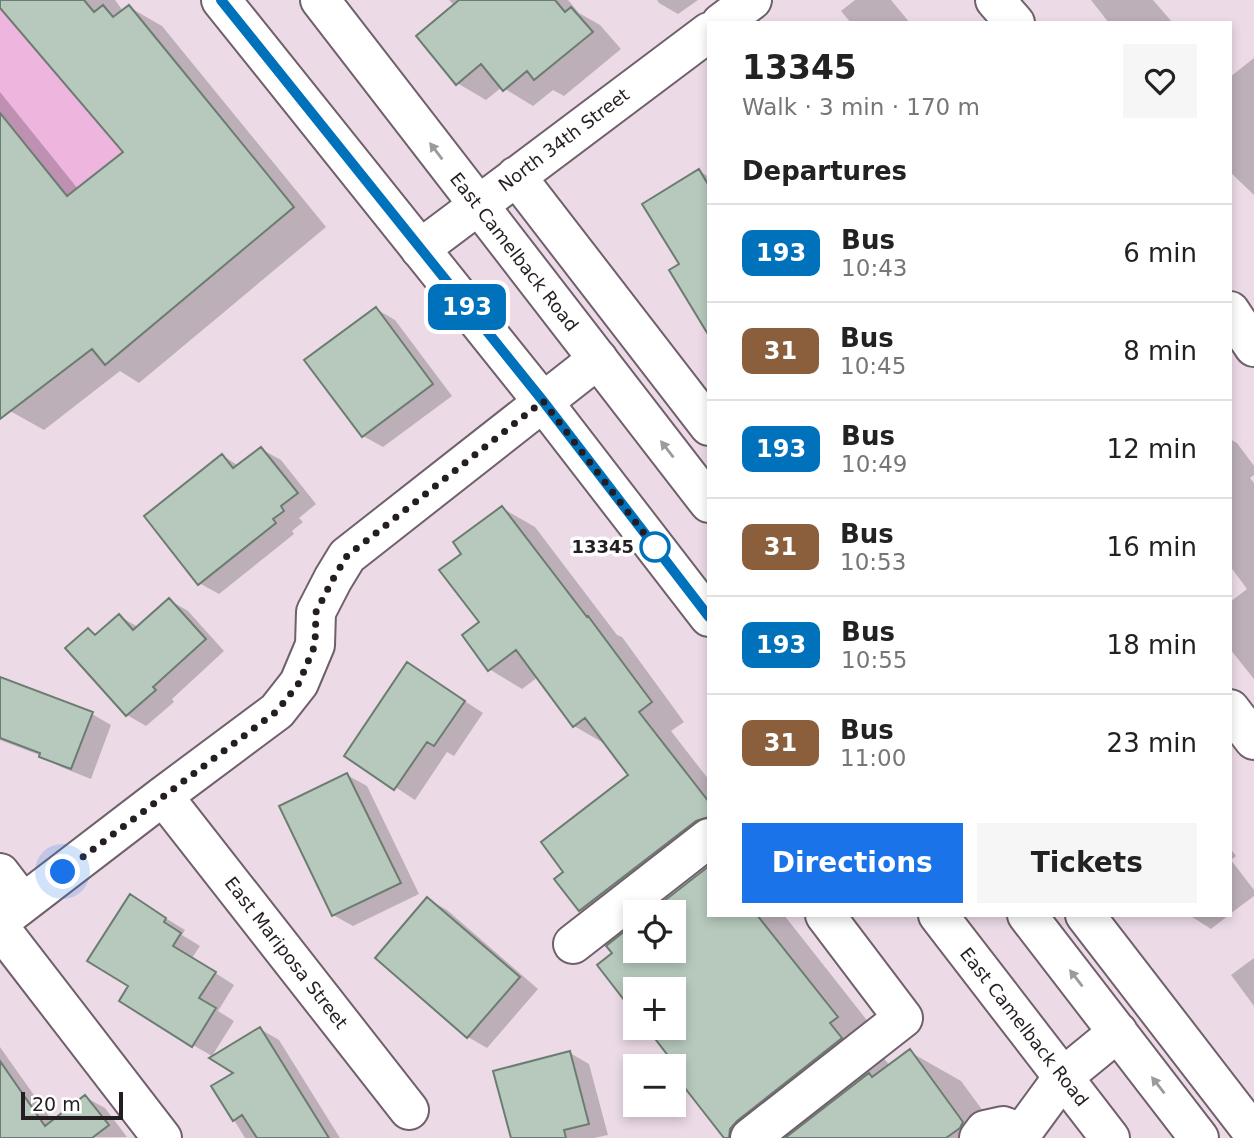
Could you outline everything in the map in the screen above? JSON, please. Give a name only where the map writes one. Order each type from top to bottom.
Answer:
[{"type":"street","points":[[221,0],[543,401],[707,614]]},
{"type":"street","name":"East Camelback Road","points":[[320,0],[707,500]]},
{"type":"street","points":[[724,21],[752,0]]},
{"type":"street","points":[[995,0],[1013,21]]},
{"type":"street","name":"North 34th Street","points":[[420,249],[707,34]]},
{"type":"street","points":[[516,176],[707,423]]},
{"type":"street","points":[[1232,314],[1254,347]]},
{"type":"street","points":[[8,917],[277,711],[299,683],[315,645],[316,612],[347,556],[598,359]]},
{"type":"street","points":[[1232,712],[1254,740]]},
{"type":"street","name":"East Mariposa Street","points":[[163,796],[409,1110]]},
{"type":"street","points":[[573,944],[707,840]]},
{"type":"street","points":[[0,873],[8,917],[162,1138]]},
{"type":"street","points":[[750,1138],[903,1017],[827,917]]},
{"type":"street","name":"East Camelback Road","points":[[940,917],[1110,1138]]},
{"type":"street","points":[[1029,917],[1199,1138]]},
{"type":"street","points":[[1088,917],[1254,1134]]},
{"type":"street","points":[[979,1138],[985,1130],[1003,1126],[1022,1136],[1063,1077],[1154,1004]]},
{"type":"shaded area","points":[[0,8],[140,139],[67,196],[0,113]]},
{"type":"building","points":[[0,0],[84,0],[94,12],[103,5],[113,17],[129,5],[294,207],[105,365],[92,349],[0,419],[0,113],[67,196],[123,152],[0,8]]},
{"type":"building","points":[[459,0],[555,0],[565,12],[571,7],[593,32],[534,80],[527,71],[503,91],[481,64],[456,85],[416,36]]},
{"type":"building","points":[[699,169],[707,183],[707,333],[669,270],[679,264],[642,204]]},
{"type":"building","points":[[376,307],[433,384],[362,437],[304,360]]},
{"type":"building","points":[[261,447],[298,493],[281,506],[284,511],[273,519],[276,523],[198,585],[144,516],[222,454],[233,468]]},
{"type":"building","points":[[502,506],[652,702],[639,712],[707,799],[707,818],[696,821],[579,911],[554,879],[563,872],[541,842],[628,775],[585,718],[573,727],[516,650],[488,671],[462,635],[479,622],[439,570],[461,554],[453,542]]},
{"type":"building","points":[[169,598],[206,639],[153,687],[156,690],[126,716],[65,648],[88,628],[95,635],[119,614],[133,630]]},
{"type":"building","points":[[407,662],[465,701],[434,746],[427,742],[394,790],[344,756]]},
{"type":"building","points":[[0,677],[93,712],[71,769],[39,757],[40,753],[0,738]]},
{"type":"building","points":[[347,773],[401,883],[332,916],[279,806]]},
{"type":"building","points":[[707,868],[707,917],[759,917],[838,1017],[830,1023],[842,1038],[737,1121],[730,1129],[729,1138],[724,1138],[686,1089],[686,1054],[667,1054],[656,1040],[686,1040],[686,977],[623,977],[623,999],[597,965],[612,953],[606,946],[623,933],[623,963],[686,963],[686,900],[665,900]]},
{"type":"building","points":[[130,894],[166,918],[164,922],[181,933],[173,946],[216,972],[199,998],[216,1008],[192,1047],[119,1001],[128,986],[87,961]]},
{"type":"building","points":[[427,897],[520,977],[467,1038],[375,958]]},
{"type":"building","points":[[260,1027],[329,1138],[257,1138],[242,1115],[233,1121],[211,1086],[233,1073],[209,1058]]},
{"type":"building","points":[[910,1049],[963,1122],[960,1128],[946,1138],[785,1138],[869,1073],[872,1077]]},
{"type":"building","points":[[570,1051],[589,1124],[564,1130],[566,1138],[511,1138],[493,1071]]},
{"type":"building","points":[[0,1061],[45,1126],[85,1095],[109,1125],[92,1138],[0,1138]]},
{"type":"bus line","name":"193","points":[[221,0],[543,401],[707,614]]},
{"type":"place","name":"13345","points":[[655,547]]},
{"type":"route","points":[[63,872],[277,711],[299,683],[315,645],[316,612],[347,556],[543,401],[656,549],[655,547]]}]
